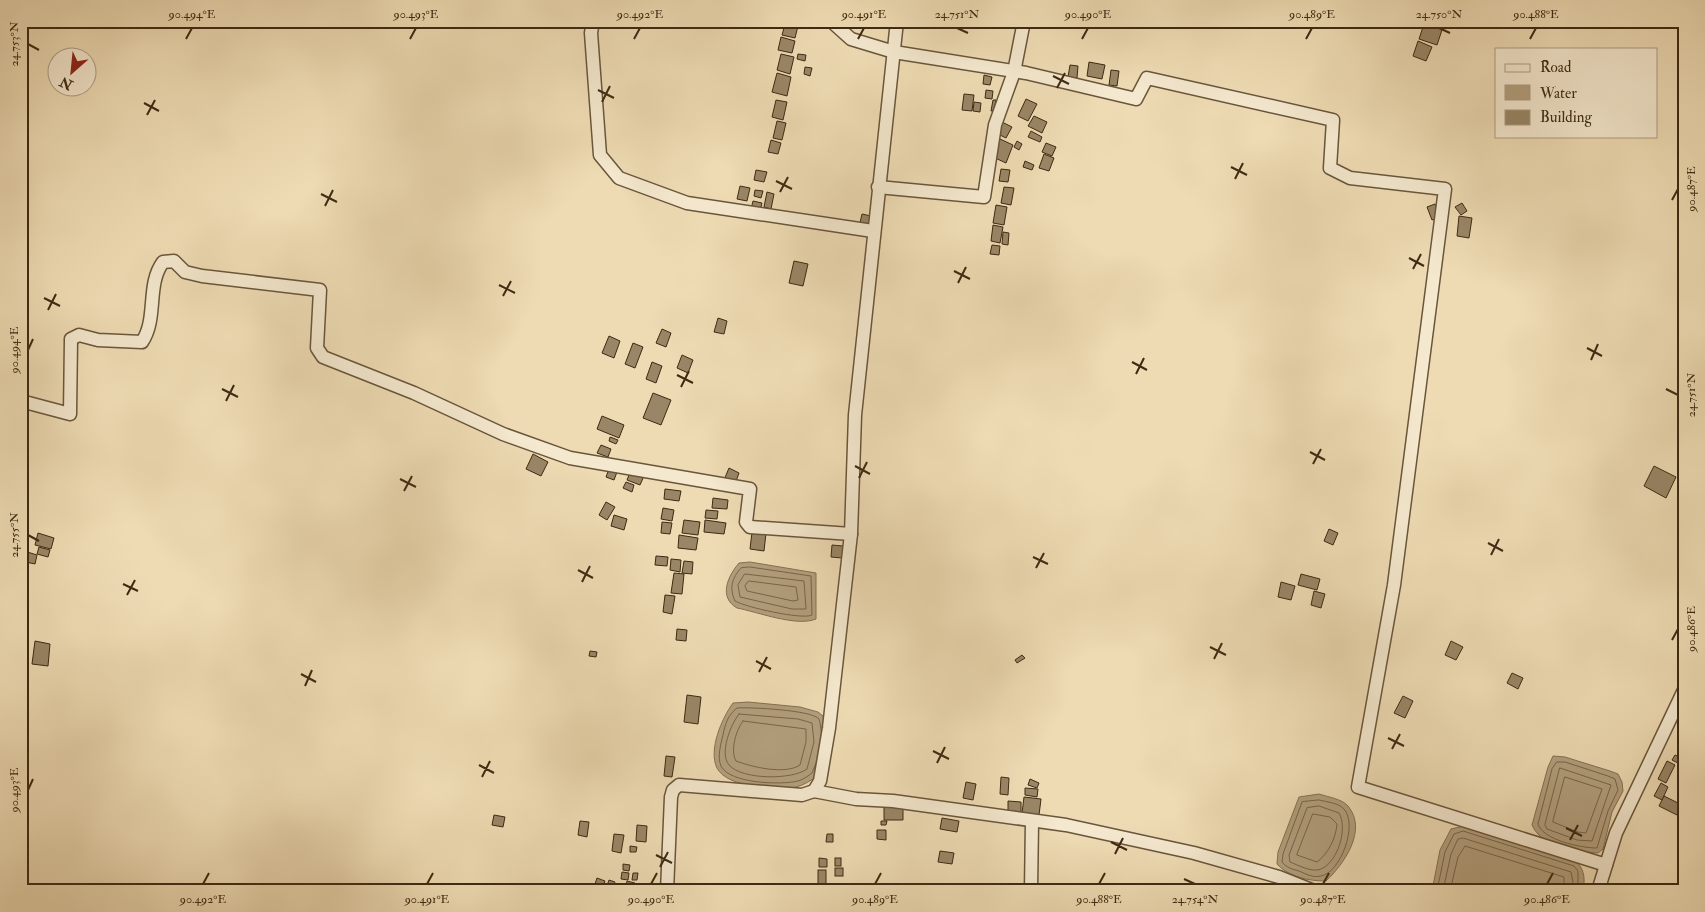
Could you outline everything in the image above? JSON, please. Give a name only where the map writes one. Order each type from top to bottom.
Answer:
[{"type":"street","points":[[593,21],[591,32],[600,155],[619,178],[687,203],[873,231]]},
{"type":"street","points":[[831,21],[851,39],[894,52],[1014,72],[1136,99],[1147,78],[1332,120],[1330,168],[1350,178],[1445,189],[1394,585],[1358,786],[1606,865]]},
{"type":"street","points":[[814,791],[820,781],[829,728],[851,534],[855,415],[873,231],[897,21]]},
{"type":"street","points":[[878,187],[984,197],[995,125],[1014,72],[1024,21]]},
{"type":"street","points":[[21,401],[70,414],[71,339],[79,335],[98,340],[142,342],[150,325],[156,271],[163,262],[174,261],[186,272],[202,276],[320,290],[317,348],[323,357],[414,393],[503,434],[570,458],[750,489],[746,522],[750,526],[851,534]]},
{"type":"street","points":[[1598,891],[1616,833],[1684,690]]},
{"type":"street","points":[[668,891],[671,797],[673,790],[679,785],[786,795],[802,795],[814,791],[856,799],[893,801],[1066,825],[1194,853],[1280,877],[1314,891]]},
{"type":"street","points":[[1031,891],[1032,820]]},
{"type":"water","points":[[750,562],[816,573],[816,619],[798,621],[777,618],[737,608],[731,603],[726,592],[731,574],[739,563]]},
{"type":"water","points":[[748,702],[800,707],[818,712],[823,716],[826,728],[817,776],[807,783],[796,787],[765,788],[741,784],[722,775],[717,768],[714,752],[721,725],[733,703]]},
{"type":"water","points":[[1553,756],[1565,757],[1618,774],[1622,782],[1623,791],[1612,812],[1603,849],[1598,853],[1560,847],[1543,839],[1532,825],[1548,767]]},
{"type":"water","points":[[1319,794],[1339,800],[1348,806],[1354,815],[1356,825],[1355,836],[1346,856],[1326,881],[1312,880],[1293,875],[1277,864],[1278,852],[1299,797]]},
{"type":"water","points":[[1464,826],[1577,862],[1584,876],[1583,891],[1432,891],[1440,850],[1451,829]]},
{"type":"building","points":[[786,21],[799,22],[795,38],[782,35]]},
{"type":"building","points":[[1425,21],[1445,21],[1437,45],[1419,39]]},
{"type":"building","points":[[781,37],[795,41],[792,53],[778,50]]},
{"type":"building","points":[[1418,41],[1432,47],[1426,61],[1413,56]]},
{"type":"building","points":[[781,54],[794,57],[790,74],[777,70]]},
{"type":"building","points":[[798,54],[806,55],[805,61],[797,59]]},
{"type":"building","points":[[1089,62],[1105,65],[1102,79],[1087,76]]},
{"type":"building","points":[[1070,65],[1078,66],[1077,78],[1068,77]]},
{"type":"building","points":[[805,67],[812,68],[810,76],[804,74]]},
{"type":"building","points":[[1111,70],[1119,71],[1117,86],[1109,85]]},
{"type":"building","points":[[777,73],[791,77],[787,96],[772,92]]},
{"type":"building","points":[[984,75],[992,77],[990,85],[983,84]]},
{"type":"building","points":[[986,90],[993,91],[992,99],[985,98]]},
{"type":"building","points":[[964,94],[974,95],[972,111],[962,110]]},
{"type":"building","points":[[1026,99],[1037,104],[1028,121],[1018,116]]},
{"type":"building","points":[[776,100],[787,102],[783,120],[772,117]]},
{"type":"building","points":[[993,100],[996,100],[994,111],[991,111]]},
{"type":"building","points":[[974,102],[981,103],[980,112],[973,111]]},
{"type":"building","points":[[1034,116],[1047,122],[1042,133],[1028,126]]},
{"type":"building","points":[[777,121],[786,123],[782,140],[773,138]]},
{"type":"building","points":[[1002,122],[1012,127],[1006,138],[996,133]]},
{"type":"building","points":[[1031,131],[1042,137],[1040,142],[1028,137]]},
{"type":"building","points":[[1000,139],[1013,145],[1006,163],[993,157]]},
{"type":"building","points":[[771,140],[781,143],[778,154],[768,152]]},
{"type":"building","points":[[1017,141],[1022,144],[1019,150],[1014,147]]},
{"type":"building","points":[[1046,143],[1056,147],[1052,156],[1042,152]]},
{"type":"building","points":[[1044,154],[1054,158],[1049,171],[1039,168]]},
{"type":"building","points":[[1025,161],[1034,165],[1032,170],[1023,167]]},
{"type":"building","points":[[1001,169],[1010,170],[1008,182],[999,181]]},
{"type":"building","points":[[756,170],[767,172],[764,182],[754,180]]},
{"type":"building","points":[[740,186],[750,188],[747,201],[737,199]]},
{"type":"building","points":[[1004,187],[1014,188],[1011,205],[1001,203]]},
{"type":"building","points":[[755,190],[763,191],[761,198],[754,196]]},
{"type":"building","points":[[767,192],[774,194],[771,209],[764,207]]},
{"type":"building","points":[[753,201],[762,203],[760,211],[751,209]]},
{"type":"building","points":[[1462,203],[1467,211],[1461,215],[1455,207]]},
{"type":"building","points":[[1435,204],[1440,217],[1432,220],[1427,207]]},
{"type":"building","points":[[996,205],[1007,207],[1004,225],[993,223]]},
{"type":"building","points":[[862,214],[871,216],[868,229],[859,227]]},
{"type":"building","points":[[1459,216],[1472,218],[1469,238],[1457,236]]},
{"type":"building","points":[[993,225],[1003,227],[1000,243],[991,241]]},
{"type":"building","points":[[1003,232],[1009,233],[1008,245],[1002,244]]},
{"type":"building","points":[[992,245],[1000,246],[999,255],[990,254]]},
{"type":"building","points":[[794,261],[808,264],[803,286],[789,283]]},
{"type":"building","points":[[718,318],[727,321],[724,334],[714,332]]},
{"type":"building","points":[[662,329],[671,333],[666,347],[656,343]]},
{"type":"building","points":[[609,336],[620,341],[614,358],[602,353]]},
{"type":"building","points":[[633,343],[643,347],[635,368],[625,364]]},
{"type":"building","points":[[682,355],[693,360],[688,373],[677,368]]},
{"type":"building","points":[[652,362],[662,366],[656,383],[646,379]]},
{"type":"building","points":[[653,393],[671,400],[661,425],[643,418]]},
{"type":"building","points":[[602,416],[624,425],[619,438],[597,429]]},
{"type":"building","points":[[610,437],[618,440],[616,444],[609,441]]},
{"type":"building","points":[[601,445],[611,449],[608,457],[597,453]]},
{"type":"building","points":[[533,454],[548,462],[541,476],[526,469]]},
{"type":"building","points":[[1654,466],[1676,477],[1666,498],[1644,486]]},
{"type":"building","points":[[729,468],[739,473],[735,484],[724,480]]},
{"type":"building","points":[[609,469],[617,472],[614,480],[606,477]]},
{"type":"building","points":[[631,470],[644,476],[640,485],[627,480]]},
{"type":"building","points":[[626,482],[634,485],[632,492],[623,488]]},
{"type":"building","points":[[665,489],[681,491],[679,501],[664,499]]},
{"type":"building","points":[[713,498],[728,500],[727,509],[712,508]]},
{"type":"building","points":[[606,502],[615,507],[607,520],[599,515]]},
{"type":"building","points":[[663,508],[674,510],[672,521],[661,519]]},
{"type":"building","points":[[706,510],[718,511],[717,519],[705,518]]},
{"type":"building","points":[[614,515],[627,519],[624,530],[611,526]]},
{"type":"building","points":[[684,520],[700,522],[698,535],[682,533]]},
{"type":"building","points":[[705,520],[726,523],[724,534],[704,532]]},
{"type":"building","points":[[662,522],[672,523],[670,534],[661,533]]},
{"type":"building","points":[[1329,529],[1338,533],[1333,545],[1324,541]]},
{"type":"building","points":[[752,532],[766,533],[764,551],[750,549]]},
{"type":"building","points":[[38,533],[54,538],[51,549],[35,545]]},
{"type":"building","points":[[679,535],[698,538],[696,550],[678,548]]},
{"type":"building","points":[[832,545],[843,546],[842,558],[831,557]]},
{"type":"building","points":[[39,547],[50,550],[48,557],[37,554]]},
{"type":"building","points":[[21,550],[37,555],[35,564],[21,561]]},
{"type":"building","points":[[656,556],[668,557],[667,566],[655,565]]},
{"type":"building","points":[[671,559],[681,560],[680,572],[670,570]]},
{"type":"building","points":[[684,561],[693,562],[692,574],[682,573]]},
{"type":"building","points":[[674,573],[684,574],[682,594],[671,593]]},
{"type":"building","points":[[1301,574],[1320,579],[1317,590],[1298,585]]},
{"type":"building","points":[[1281,582],[1295,586],[1291,600],[1278,597]]},
{"type":"building","points":[[1314,591],[1325,594],[1321,608],[1311,605]]},
{"type":"building","points":[[665,595],[675,596],[672,614],[663,612]]},
{"type":"building","points":[[677,629],[687,630],[686,641],[676,640]]},
{"type":"building","points":[[35,641],[50,644],[48,666],[32,664]]},
{"type":"building","points":[[1451,641],[1463,647],[1456,660],[1445,655]]},
{"type":"building","points":[[590,651],[597,652],[596,657],[589,656]]},
{"type":"building","points":[[1022,655],[1025,658],[1017,663],[1015,660]]},
{"type":"building","points":[[1512,673],[1523,678],[1518,689],[1507,683]]},
{"type":"building","points":[[687,695],[701,697],[698,724],[684,722]]},
{"type":"building","points":[[1403,696],[1413,701],[1405,718],[1394,713]]},
{"type":"building","points":[[1684,733],[1684,748],[1678,745]]},
{"type":"building","points":[[1675,755],[1684,759],[1684,766],[1672,760]]},
{"type":"building","points":[[666,756],[675,757],[672,777],[664,776]]},
{"type":"building","points":[[1667,761],[1675,765],[1666,783],[1658,779]]},
{"type":"building","points":[[1001,777],[1009,778],[1008,795],[1000,794]]},
{"type":"building","points":[[1030,779],[1039,783],[1037,788],[1028,785]]},
{"type":"building","points":[[1684,781],[1684,792],[1678,790]]},
{"type":"building","points":[[966,782],[976,784],[973,800],[963,798]]},
{"type":"building","points":[[1661,783],[1668,787],[1662,800],[1654,796]]},
{"type":"building","points":[[1025,788],[1038,789],[1037,797],[1025,795]]},
{"type":"building","points":[[1664,796],[1682,805],[1677,815],[1659,806]]},
{"type":"building","points":[[1024,797],[1041,799],[1039,815],[1022,813]]},
{"type":"building","points":[[1008,801],[1021,802],[1021,812],[1008,811]]},
{"type":"building","points":[[884,806],[903,807],[903,820],[884,820]]},
{"type":"building","points":[[494,815],[505,817],[503,827],[492,825]]},
{"type":"building","points":[[942,818],[959,821],[957,832],[940,829]]},
{"type":"building","points":[[580,821],[589,822],[587,837],[578,835]]},
{"type":"building","points":[[881,821],[887,821],[886,825],[881,825]]},
{"type":"building","points":[[637,825],[647,826],[646,842],[636,841]]},
{"type":"building","points":[[877,830],[886,830],[886,840],[877,839]]},
{"type":"building","points":[[614,834],[624,835],[621,853],[612,851]]},
{"type":"building","points":[[827,834],[833,834],[833,842],[826,842]]},
{"type":"building","points":[[630,846],[637,847],[636,852],[630,852]]},
{"type":"building","points":[[940,851],[954,853],[952,864],[938,862]]},
{"type":"building","points":[[819,858],[827,859],[827,867],[819,867]]},
{"type":"building","points":[[835,858],[841,858],[841,866],[835,866]]},
{"type":"building","points":[[623,864],[630,865],[629,871],[623,870]]},
{"type":"building","points":[[835,868],[843,868],[843,876],[835,876]]},
{"type":"building","points":[[818,870],[826,870],[826,886],[818,886]]},
{"type":"building","points":[[622,872],[629,873],[628,880],[621,879]]},
{"type":"building","points":[[633,873],[638,873],[637,880],[632,880]]},
{"type":"building","points":[[597,878],[605,881],[602,890],[594,887]]},
{"type":"building","points":[[609,880],[615,882],[611,890],[606,888]]},
{"type":"building","points":[[627,881],[635,883],[633,891],[625,891]]}]
